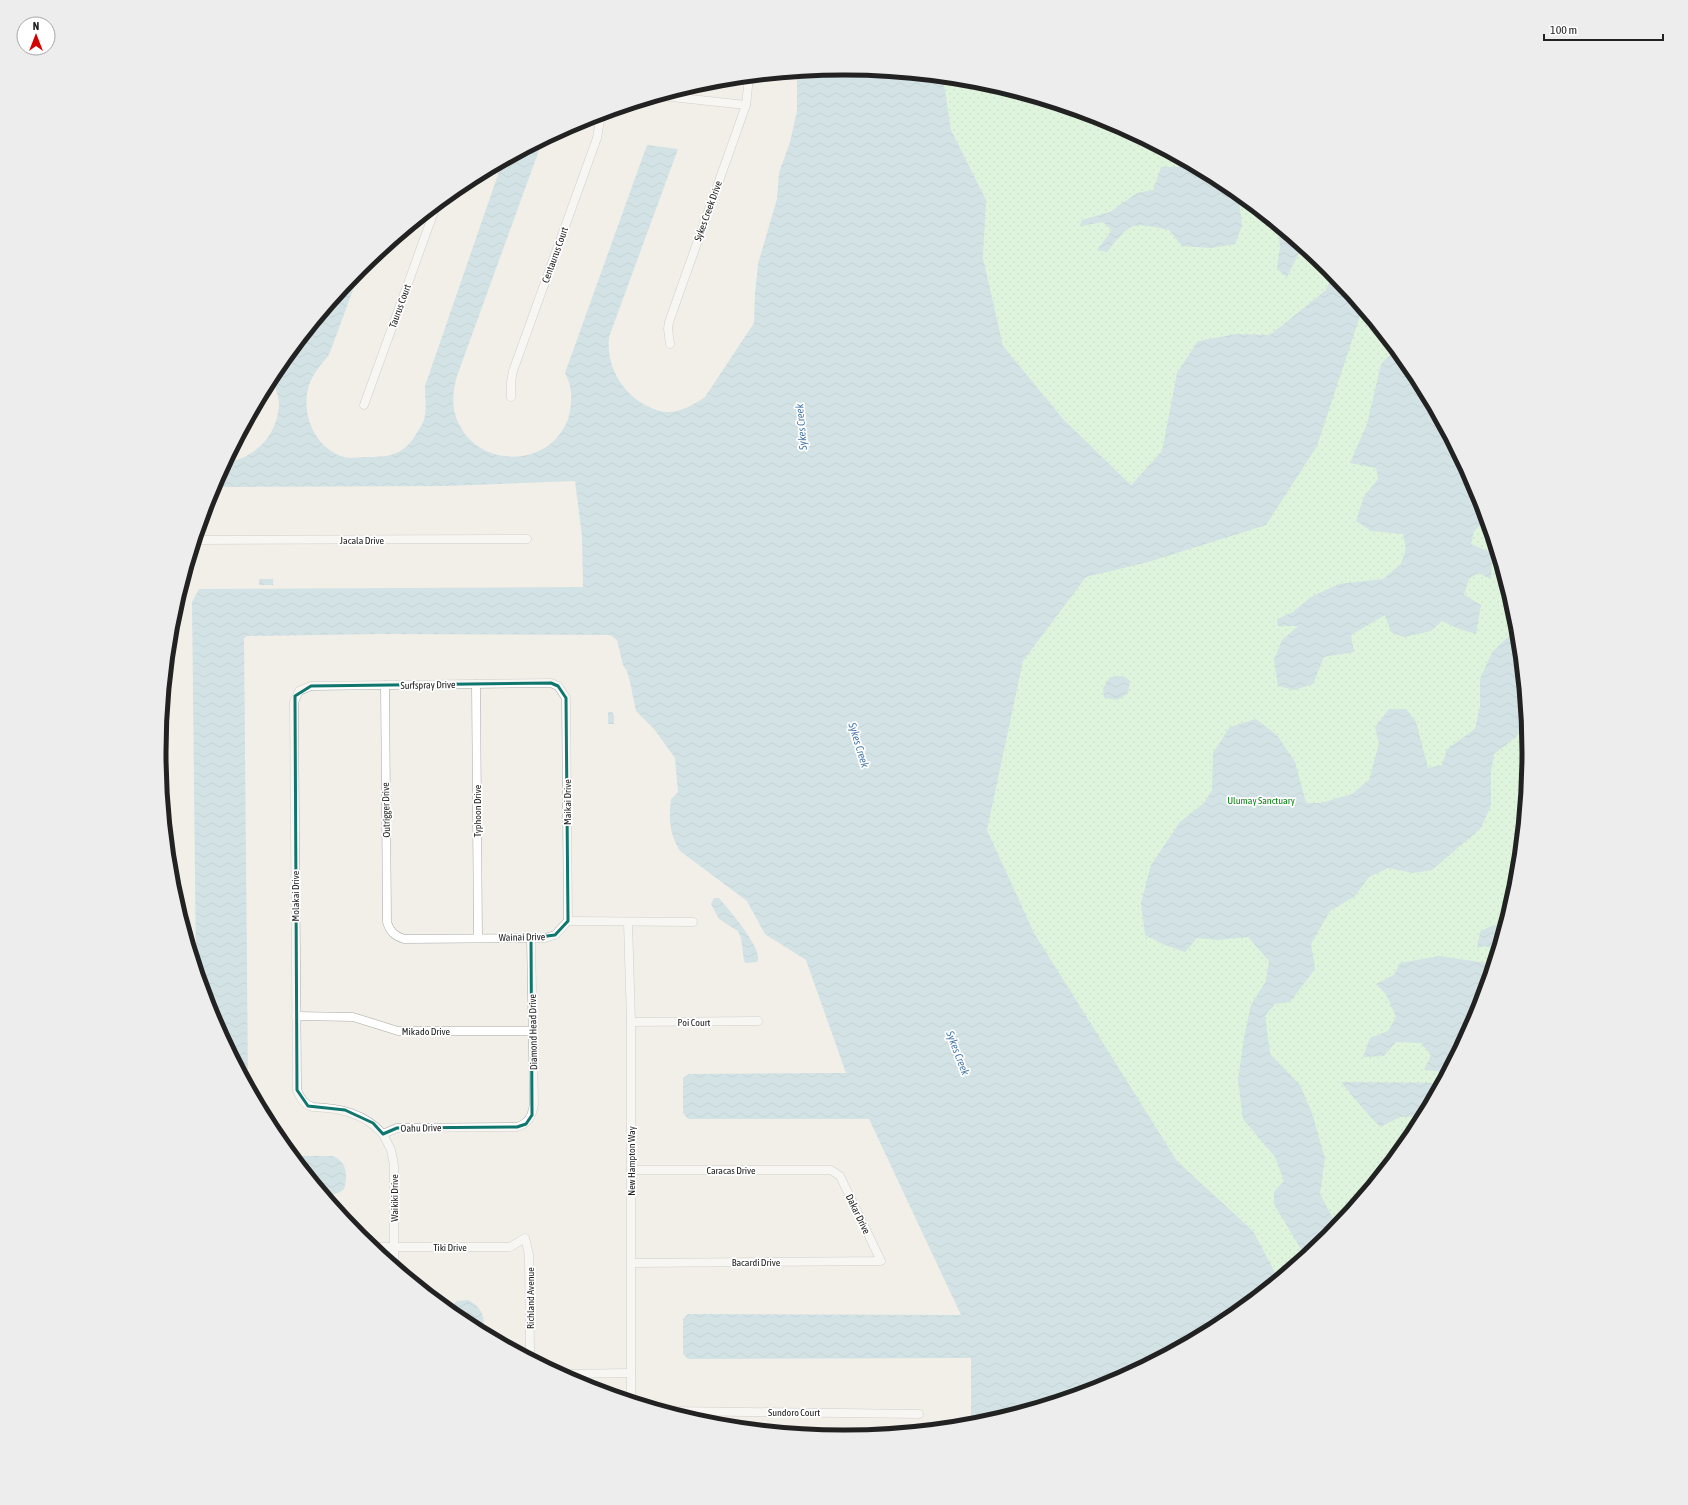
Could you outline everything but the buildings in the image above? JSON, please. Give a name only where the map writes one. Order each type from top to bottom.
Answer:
[{"type":"street","name":"Sykes Creek Drive","points":[[670,344],[668,329],[669,322],[746,105],[748,82]]},
{"type":"street","points":[[673,97],[746,105]]},
{"type":"street","name":"Centaurus Court","points":[[512,397],[511,382],[513,371],[596,138],[599,121]]},
{"type":"street","name":"Taurus Court","points":[[364,406],[433,214]]},
{"type":"street","name":"Jacala Drive","points":[[201,540],[527,539]]},
{"type":"street","name":"Surfspray Drive","points":[[299,691],[311,686],[476,684],[551,684],[558,686]]},
{"type":"street","name":"Typhoon Drive","points":[[476,684],[478,938]]},
{"type":"street","name":"Outrigger Drive","points":[[385,685],[387,922],[393,933]]},
{"type":"street","name":"Maikai Drive","points":[[558,686],[566,698],[568,921]]},
{"type":"street","name":"Molakai Drive","points":[[299,691],[294,702],[297,1090],[302,1100],[308,1106],[345,1110],[373,1123],[383,1134]]},
{"type":"street","points":[[568,921],[693,922]]},
{"type":"street","name":"Wainai Drive","points":[[393,933],[404,939],[545,938],[555,935],[568,921]]},
{"type":"street","name":"New Hampton Way","points":[[628,922],[631,1022],[631,1396]]},
{"type":"street","name":"Diamond Head Drive","points":[[526,1124],[532,1115],[534,1104],[531,938]]},
{"type":"street","name":"Mikado Drive","points":[[296,1016],[353,1017],[398,1031],[533,1030]]},
{"type":"street","name":"Poi Court","points":[[631,1022],[758,1021]]},
{"type":"street","name":"Oahu Drive","points":[[383,1134],[397,1128],[517,1127],[526,1124]]},
{"type":"street","name":"Waikiki Drive","points":[[383,1134],[391,1150],[394,1165],[394,1259]]},
{"type":"street","name":"Caracas Drive","points":[[631,1170],[831,1170]]},
{"type":"street","name":"Dakar Drive","points":[[831,1170],[840,1176],[881,1261]]},
{"type":"street","name":"Tiki Drive","points":[[381,1247],[510,1247],[525,1238]]},
{"type":"street","name":"Richland Avenue","points":[[525,1238],[530,1255],[530,1352]]},
{"type":"street","name":"Bacardi Drive","points":[[632,1263],[881,1261]]},
{"type":"street","points":[[575,1374],[631,1373]]},
{"type":"street","name":"Sundoro Court","points":[[687,1411],[919,1414]]},
{"type":"highlighted area","points":[[551,683],[558,686],[566,698],[568,921],[555,935],[531,938],[532,1115],[526,1124],[517,1127],[397,1128],[383,1134],[373,1123],[345,1110],[308,1106],[297,1090],[295,696],[311,686]]},
{"type":"green space","points":[[944,83],[976,88],[1019,98],[1062,111],[1103,127],[1144,145],[1183,166],[1220,189],[1291,243],[1330,281],[1326,290],[1270,335],[1236,334],[1177,373],[1162,451],[1131,485],[1064,420],[1003,346],[983,258],[986,200],[951,130]]},
{"type":"green space","name":"Ulumay Sanctuary","points":[[1360,315],[1407,376],[1431,414],[1452,453],[1470,493],[1486,535],[1508,620],[1516,664],[1522,752],[1520,797],[1516,841],[1498,928],[1486,970],[1470,1012],[1452,1052],[1431,1091],[1407,1129],[1381,1165],[1323,1232],[1276,1274],[1253,1231],[1177,1161],[1033,933],[987,830],[1023,661],[1086,577],[1352,336]]},
{"type":"water","name":"Sykes Creek","points":[[797,76],[888,76],[944,83],[951,130],[986,200],[983,258],[1003,346],[1064,420],[1131,485],[1162,451],[1177,373],[1198,341],[1236,334],[1270,335],[1326,290],[1330,281],[1360,315],[1317,446],[1266,525],[1148,562],[1086,577],[1023,661],[987,830],[1034,933],[1177,1161],[1253,1231],[1276,1274],[1220,1316],[1183,1339],[1144,1360],[1062,1394],[1019,1407],[971,1418],[971,1358],[688,1359],[683,1354],[683,1319],[688,1314],[961,1315],[869,1119],[688,1119],[683,1113],[683,1078],[689,1074],[846,1073],[806,960],[765,934],[747,901],[680,851],[676,844],[670,820],[671,799],[678,792],[675,758],[654,729],[636,711],[630,682],[627,671],[623,665],[617,640],[610,635],[381,634],[247,636],[244,638],[248,1074],[218,1012],[202,970],[196,948],[192,602],[199,589],[583,587],[582,536],[575,481],[446,486],[221,487],[232,461],[247,456],[255,450],[263,443],[274,426],[279,405],[275,386],[281,376],[307,340],[355,284],[329,355],[318,369],[309,385],[307,396],[308,418],[318,438],[325,446],[334,453],[346,458],[388,456],[405,448],[415,436],[424,420],[426,407],[425,386],[500,169],[540,147],[457,376],[453,401],[457,420],[469,439],[481,448],[495,454],[510,457],[525,456],[539,451],[552,443],[562,431],[570,414],[571,392],[565,373],[647,145],[678,149],[609,337],[610,358],[617,377],[623,386],[630,394],[647,406],[657,410],[673,412],[692,405],[705,397],[754,323],[758,264],[777,199],[779,173],[790,142],[797,111]]},
{"type":"water","points":[[1181,165],[1183,166],[1239,203],[1242,226],[1235,244],[1210,248],[1182,246],[1169,230],[1139,225],[1127,229],[1107,252],[1097,250],[1112,230],[1103,222],[1080,226],[1082,220],[1110,212],[1137,193],[1153,190],[1161,167],[1179,167]]},
{"type":"water","points":[[1279,233],[1300,251],[1287,277],[1277,269],[1280,247]]},
{"type":"water","points":[[1389,356],[1393,356],[1431,414],[1452,453],[1482,524],[1474,531],[1471,544],[1490,552],[1492,564],[1491,579],[1478,573],[1469,579],[1464,595],[1481,605],[1476,634],[1459,629],[1442,621],[1431,631],[1404,637],[1391,632],[1385,615],[1351,635],[1354,652],[1324,657],[1313,684],[1294,690],[1278,686],[1274,660],[1282,640],[1298,626],[1278,626],[1277,619],[1293,612],[1311,597],[1339,584],[1383,579],[1401,564],[1406,549],[1403,534],[1371,531],[1356,521],[1364,496],[1378,479],[1376,468],[1350,463],[1367,424],[1381,364]]},
{"type":"water","points":[[259,579],[273,579],[273,585],[259,585]]},
{"type":"water","points":[[1511,636],[1516,664],[1521,729],[1516,737],[1494,754],[1491,772],[1491,805],[1481,828],[1432,870],[1413,873],[1388,868],[1369,877],[1355,896],[1330,911],[1311,944],[1315,969],[1290,1002],[1275,1004],[1265,1016],[1270,1054],[1300,1085],[1312,1113],[1325,1158],[1320,1194],[1334,1220],[1302,1251],[1274,1204],[1274,1192],[1284,1181],[1275,1157],[1243,1119],[1238,1080],[1244,1038],[1251,1005],[1266,981],[1269,961],[1248,937],[1217,940],[1197,938],[1185,952],[1165,945],[1145,935],[1141,903],[1151,865],[1180,822],[1204,803],[1212,790],[1213,753],[1230,727],[1256,719],[1277,735],[1295,762],[1306,803],[1321,803],[1352,794],[1369,780],[1379,744],[1375,727],[1389,709],[1406,709],[1416,722],[1428,768],[1442,765],[1447,749],[1475,729],[1480,706],[1480,679],[1492,652],[1508,637]]},
{"type":"water","points":[[1123,676],[1130,681],[1128,693],[1117,700],[1104,698],[1103,688],[1110,677]]},
{"type":"water","points":[[608,712],[612,712],[614,715],[614,724],[608,724]]},
{"type":"water","points":[[714,898],[719,898],[737,919],[751,939],[756,948],[758,956],[757,962],[746,963],[744,961],[741,938],[738,931],[719,919],[711,904]]},
{"type":"water","points":[[1493,925],[1499,926],[1492,948],[1484,946],[1477,948],[1480,932]]},
{"type":"water","points":[[1440,956],[1488,963],[1470,1012],[1441,1072],[1424,1070],[1431,1055],[1421,1043],[1396,1042],[1384,1056],[1363,1057],[1370,1038],[1388,1031],[1396,1017],[1386,994],[1376,984],[1394,975],[1400,963]]},
{"type":"water","points":[[1341,1082],[1435,1083],[1415,1116],[1400,1117],[1380,1127]]},
{"type":"water","points":[[300,1156],[332,1156],[341,1161],[345,1169],[346,1179],[344,1189],[332,1195]]},
{"type":"water","points":[[468,1300],[477,1306],[482,1313],[484,1326],[453,1305],[457,1301]]}]
